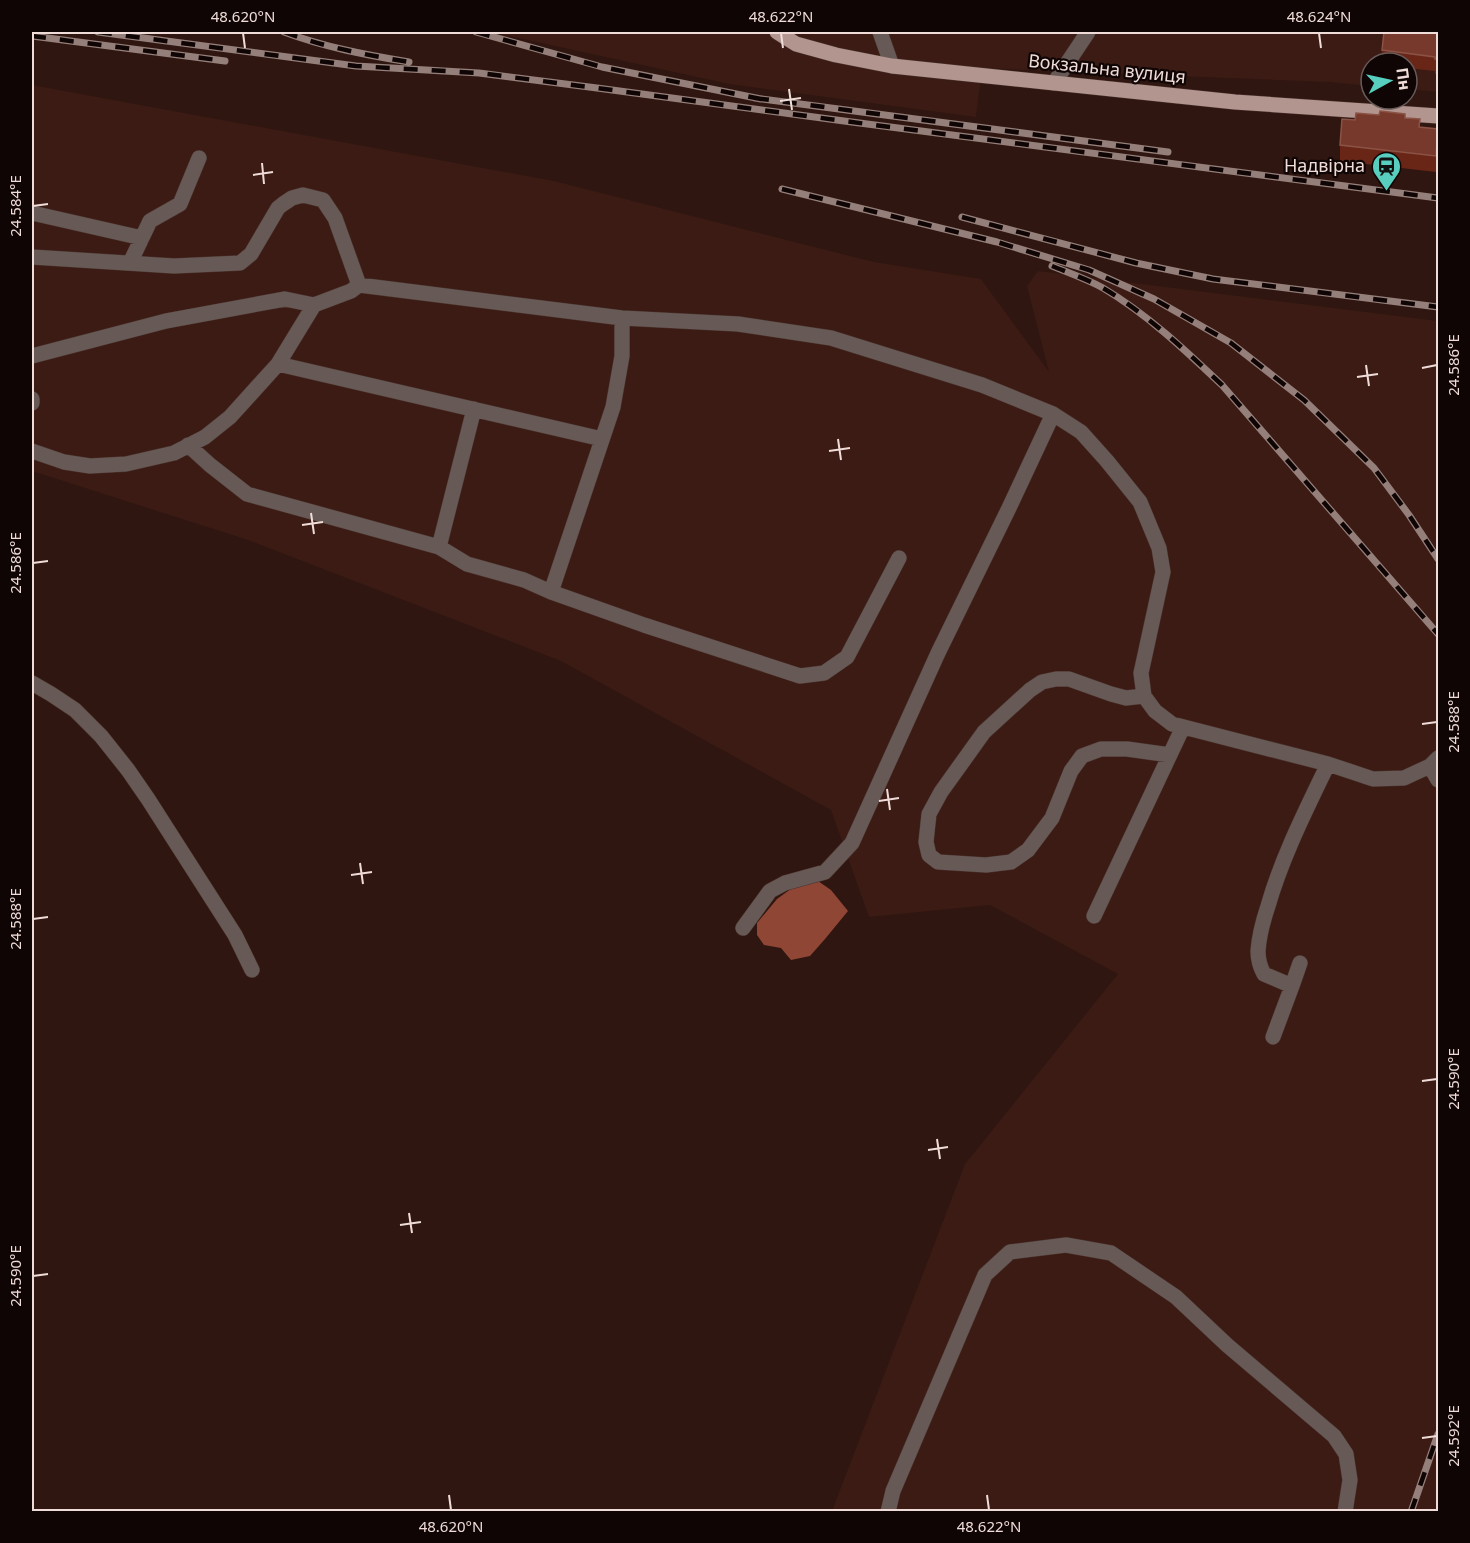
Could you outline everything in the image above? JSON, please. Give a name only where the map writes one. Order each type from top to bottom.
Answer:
[{"type":"main road","name":"Вокзальна вулиця","points":[[777,32],[796,44],[892,66],[1234,102],[1438,116]]},
{"type":"lane","points":[[880,32],[892,66]]},
{"type":"lane","points":[[1053,83],[1088,32]]},
{"type":"lane","points":[[130,263],[150,220],[180,204],[200,158]]},
{"type":"lane","points":[[32,257],[174,266],[240,263],[251,254],[278,208],[292,198],[303,195],[323,200],[335,218],[359,285]]},
{"type":"lane","points":[[32,213],[142,238]]},
{"type":"lane","points":[[32,356],[166,321],[285,298],[314,305],[351,291],[359,285],[622,318],[738,324],[831,338],[982,385],[1053,414],[1081,432],[1107,461],[1140,502],[1160,548],[1163,572],[1141,673],[1144,696],[1155,711],[1172,724],[1328,764],[1373,779],[1404,778],[1436,768]]},
{"type":"lane","points":[[32,451],[64,462],[90,466],[126,464],[174,453],[205,436],[231,417],[278,364],[314,305]]},
{"type":"lane","points":[[551,592],[613,407],[622,356],[622,318]]},
{"type":"lane","points":[[278,364],[602,439]]},
{"type":"lane","points":[[439,547],[474,409]]},
{"type":"lane","points":[[744,928],[770,891],[785,883],[825,872],[852,843],[938,653],[1053,414]]},
{"type":"lane","points":[[188,445],[247,494],[439,547],[467,564],[524,580],[644,625],[800,676],[824,673],[847,657],[900,558]]},
{"type":"lane","points":[[1144,696],[1126,698],[1069,679],[1042,682],[1030,690],[984,732],[941,792],[929,814],[926,842],[928,855],[938,862],[986,865],[1011,862],[1028,850],[1052,818],[1071,771],[1083,756],[1101,749],[1170,755]]},
{"type":"lane","points":[[32,683],[75,710],[101,736],[128,770],[235,935],[252,970]]},
{"type":"lane","points":[[1095,916],[1183,727]]},
{"type":"lane","points":[[1292,986],[1264,974],[1258,952],[1260,932],[1273,887],[1300,822],[1328,764]]},
{"type":"lane","points":[[1273,1037],[1300,963]]},
{"type":"lane","points":[[888,1512],[893,1491],[985,1275],[1010,1252],[1066,1245],[1111,1253],[1176,1297],[1227,1346],[1334,1437],[1346,1454],[1350,1480],[1345,1512]]},
{"type":"shaded area","points":[[491,32],[1438,32],[1438,92],[1419,90],[1419,51],[1359,51],[1359,85],[982,68],[976,117],[729,84]]},
{"type":"shaded area","points":[[32,85],[554,181],[874,262],[981,279],[1049,372],[1027,286],[1038,271],[1438,321],[1438,1511],[832,1511],[965,1164],[1118,974],[990,905],[869,917],[831,810],[561,661],[251,541],[32,471]]},
{"type":"shaded area","points":[[815,879],[831,890],[848,911],[810,956],[791,960],[781,948],[764,945],[757,935],[757,923],[777,899],[799,883]]},
{"type":"building","points":[[1384,32],[1438,32],[1438,59],[1419,55],[1419,51],[1382,50]]},
{"type":"building","points":[[1380,111],[1405,114],[1405,118],[1420,119],[1419,127],[1438,129],[1436,156],[1340,145],[1342,119],[1355,120],[1356,113],[1379,115]]},
{"type":"railway","points":[[98,32],[356,66],[479,73],[1438,198]]},
{"type":"railway","points":[[284,32],[345,50],[409,62]]},
{"type":"railway","points":[[476,32],[602,67],[761,99]]},
{"type":"railway","points":[[32,36],[225,61]]},
{"type":"railway","points":[[755,98],[1168,152]]},
{"type":"railway","points":[[782,189],[997,242],[1089,270],[1154,299],[1231,343],[1304,400],[1374,468],[1438,559]]},
{"type":"railway","points":[[962,217],[1136,263],[1213,279],[1438,307]]},
{"type":"railway","points":[[1052,266],[1097,285],[1135,309],[1222,385],[1438,634]]},
{"type":"railway","points":[[1411,1512],[1438,1434]]},
{"type":"place","name":"Надвірна","points":[[1386,192]]}]
